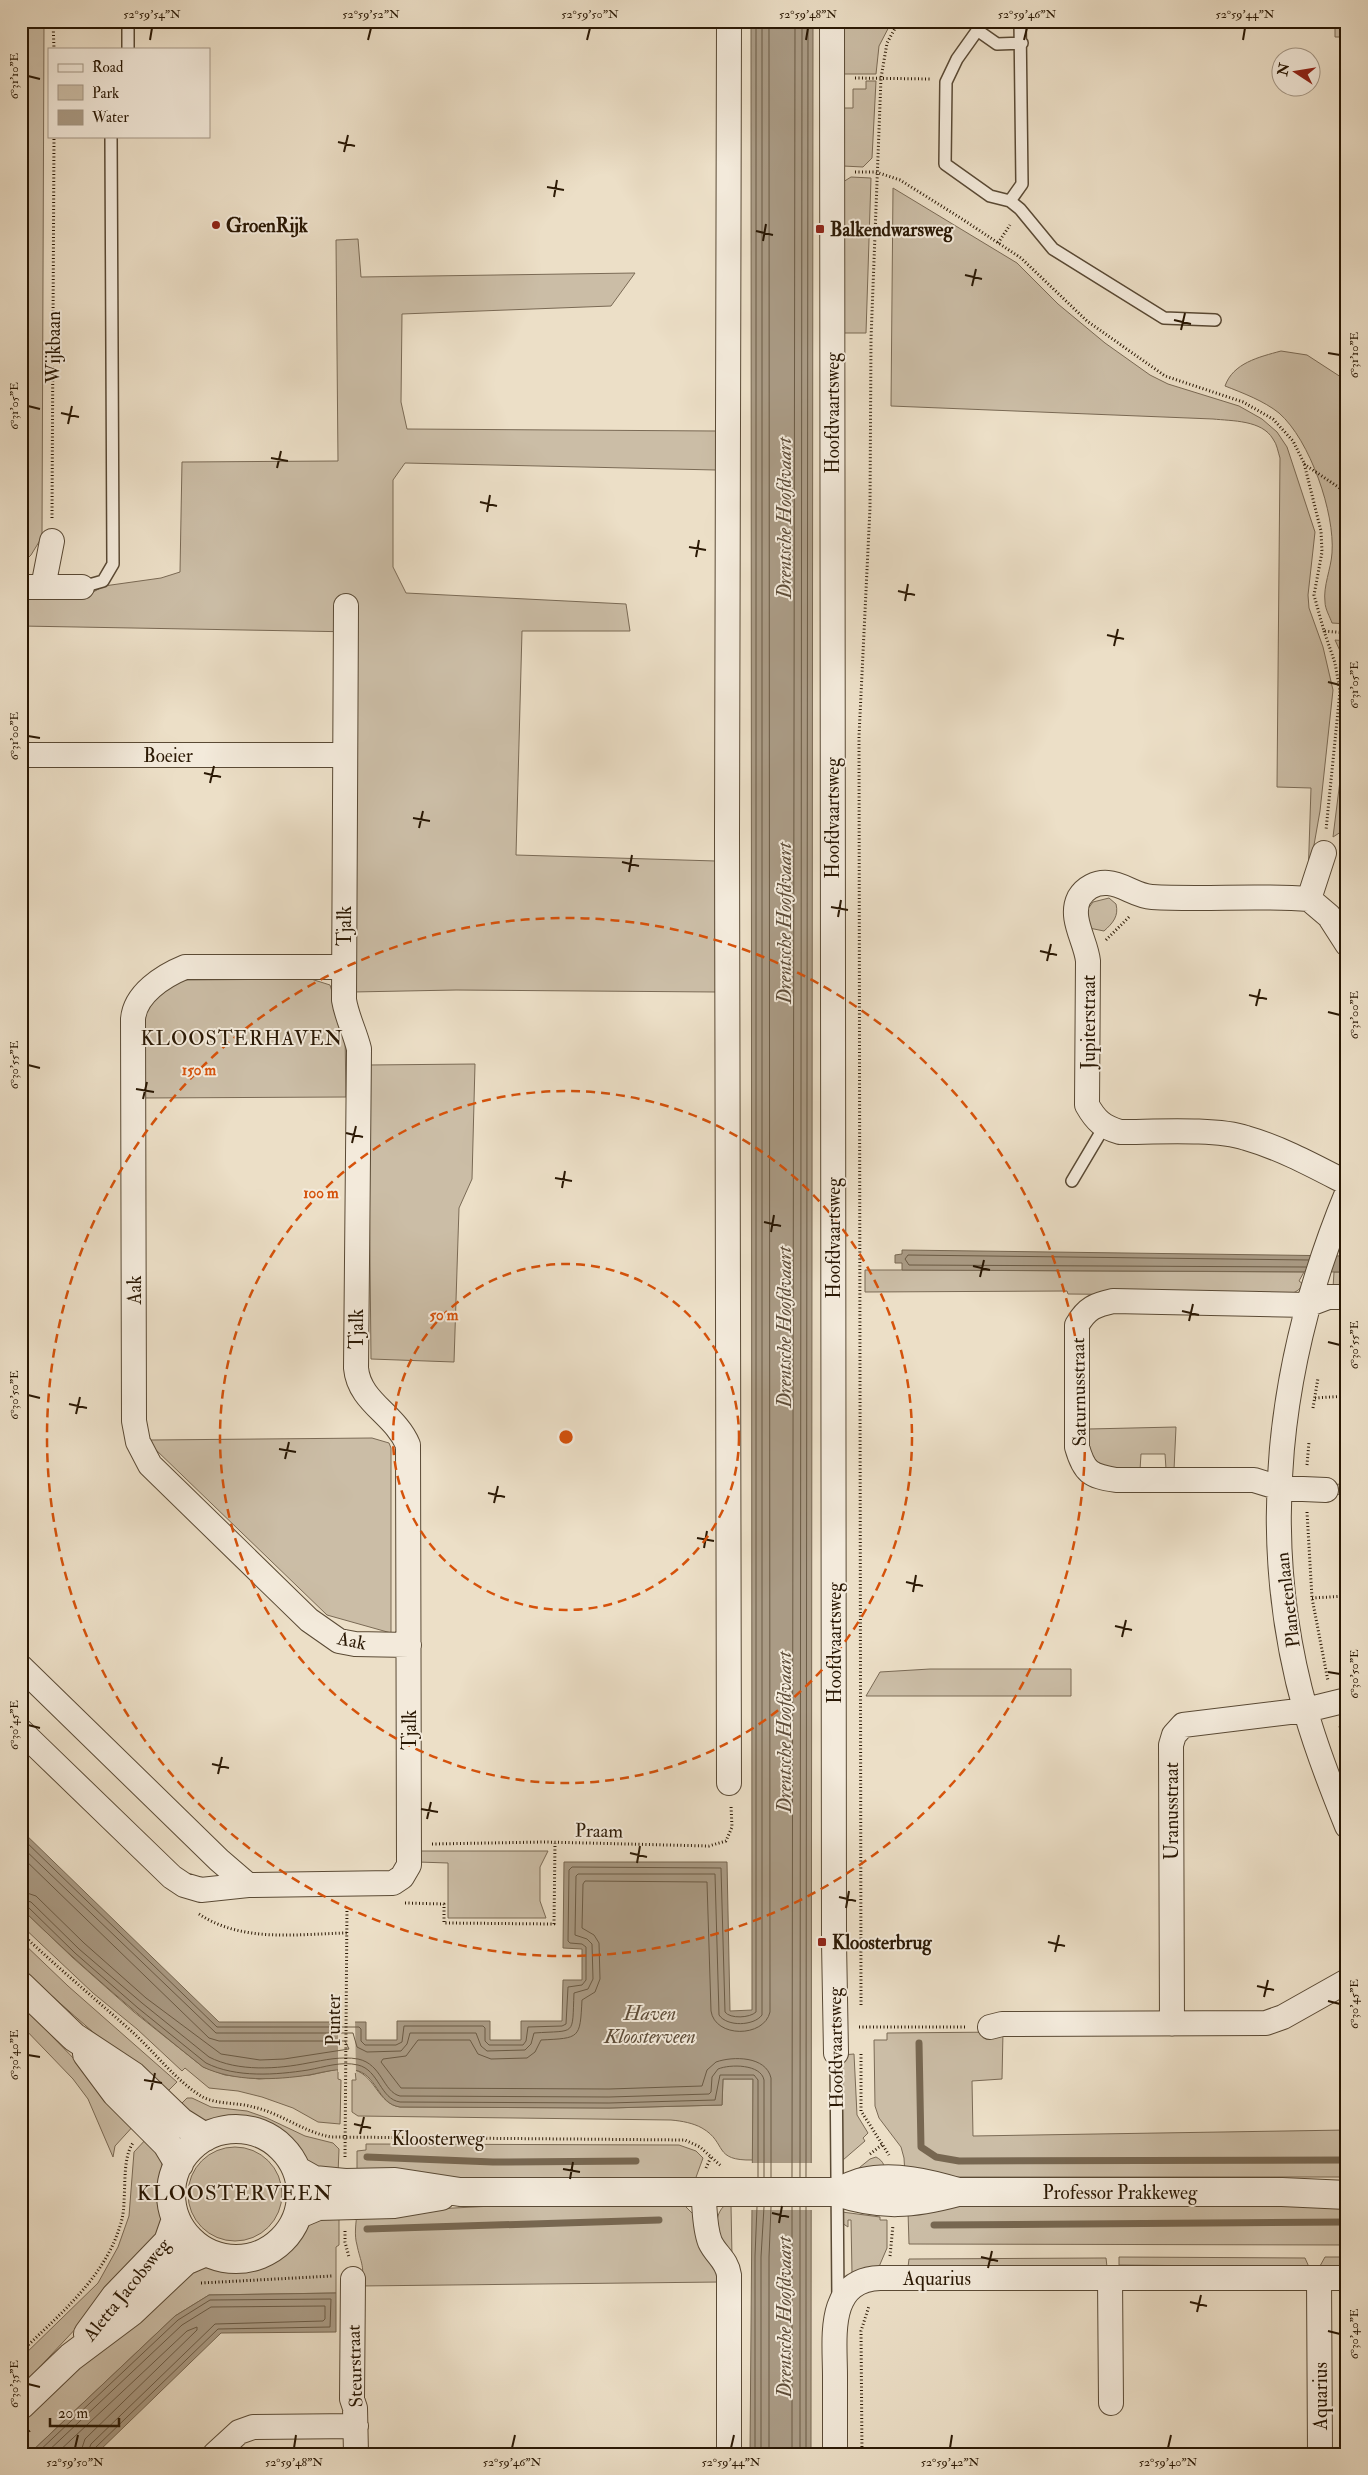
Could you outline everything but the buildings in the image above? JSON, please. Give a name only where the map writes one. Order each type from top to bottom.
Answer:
[{"type":"street","points":[[729,21],[727,835],[729,1782]]},
{"type":"street","name":"Hoofdvaartsweg","points":[[832,21],[834,1942],[836,2053]]},
{"type":"street","points":[[52,541],[32,587],[82,587]]},
{"type":"street","name":"Tjalk","points":[[21,1731],[172,1877],[184,1885],[201,1890],[248,1885],[393,1883],[402,1877],[409,1866],[408,1445],[402,1431],[362,1391],[357,1374],[359,1049],[356,1034],[347,1018],[344,967],[346,606]]},
{"type":"street","name":"Boeier","points":[[21,755],[344,755]]},
{"type":"street","points":[[1324,853],[1309,899],[1329,916],[1347,944]]},
{"type":"street","name":"Jupiterstraat","points":[[1104,1127],[1093,1116],[1087,1105],[1088,961],[1076,910],[1080,898],[1088,888],[1096,884],[1109,883],[1150,897],[1309,899]]},
{"type":"street","name":"Aak","points":[[344,967],[185,967],[172,972],[142,995],[137,1002],[133,1019],[134,1421],[138,1442],[150,1464],[309,1620],[339,1641],[355,1644],[409,1645]]},
{"type":"street","points":[[1104,1127],[1120,1132],[1223,1134],[1245,1137],[1301,1159],[1347,1183]]},
{"type":"street","name":"Planetenlaan","points":[[1347,1194],[1327,1242],[1307,1304],[1288,1392],[1282,1438],[1279,1522],[1284,1601],[1306,1710],[1323,1766],[1347,1826]]},
{"type":"street","points":[[1307,1304],[1328,1297],[1347,1297]]},
{"type":"street","name":"Saturnusstraat","points":[[1280,1488],[1254,1480],[1116,1480],[1088,1472],[1081,1461],[1077,1447],[1077,1325],[1084,1313],[1094,1305],[1113,1301],[1307,1304]]},
{"type":"street","points":[[1280,1488],[1316,1489]]},
{"type":"street","points":[[21,1667],[248,1885]]},
{"type":"street","points":[[1306,1710],[1339,1702]]},
{"type":"street","name":"Uranusstraat","points":[[1172,2024],[1172,1745],[1174,1735],[1183,1725],[1306,1710]]},
{"type":"street","points":[[990,2027],[1002,2024],[1266,2023],[1283,2017],[1347,1981]]},
{"type":"street","points":[[21,1986],[74,2037],[116,2093],[166,2144],[178,2164]]},
{"type":"street","points":[[74,2037],[132,2076],[181,2122],[205,2137]]},
{"type":"street","points":[[241,2129],[260,2133],[276,2142],[289,2155],[298,2171],[302,2193],[299,2214],[288,2234],[272,2250],[250,2258],[228,2260],[206,2252],[190,2240],[176,2219],[171,2201],[172,2182],[178,2164],[190,2148],[205,2137],[222,2130],[241,2129]]},
{"type":"street","points":[[298,2171],[314,2180],[395,2182],[460,2192],[828,2192]]},
{"type":"street","name":"Professor Prakkeweg","points":[[1282,2192],[1347,2187]]},
{"type":"street","points":[[703,2191],[708,2235],[711,2243],[728,2265],[729,2275],[729,2454]]},
{"type":"street","points":[[299,2214],[318,2206],[394,2204],[460,2192]]},
{"type":"street","name":"Professor Prakkeweg","points":[[828,2192],[864,2201],[892,2192],[925,2201],[958,2192],[1282,2192],[1347,2195]]},
{"type":"street","name":"Aletta Jacobsweg","points":[[26,2417],[115,2297],[168,2242],[176,2219]]},
{"type":"street","name":"Aletta Jacobsweg","points":[[71,2357],[131,2312],[185,2261],[206,2252]]},
{"type":"street","name":"Steurstraat","points":[[345,2277],[352,2399],[356,2426],[356,2454]]},
{"type":"street","name":"Aquarius","points":[[838,2309],[850,2288],[858,2282],[873,2278],[1347,2278]]},
{"type":"street","points":[[1110,2278],[1111,2404]]},
{"type":"street","name":"Aquarius","points":[[1319,2278],[1320,2454]]},
{"type":"street","name":"Hoofdvaartsweg","points":[[835,2454],[835,2322],[838,2309]]},
{"type":"street","points":[[215,2454],[233,2437],[253,2427],[356,2426]]},
{"type":"lane","points":[[128,21],[128,48]]},
{"type":"lane","points":[[1010,201],[1022,184],[1022,43],[1020,21]]},
{"type":"lane","points":[[1022,43],[997,44],[981,26],[957,59],[946,82],[945,164],[990,196],[1010,201],[1020,209],[1053,249],[1164,318],[1215,320]]},
{"type":"lane","points":[[82,587],[103,581],[113,564],[111,138]]},
{"type":"lane","points":[[1072,1181],[1104,1127]]},
{"type":"lane","name":"Hoofdvaartsweg","points":[[836,2053],[828,2192],[838,2309]]},
{"type":"path","points":[[54,21],[54,48]]},
{"type":"path","name":"Hoofdvaartsweg","points":[[861,1991],[859,736],[870,508],[871,339],[881,78],[887,43],[899,21]]},
{"type":"path","points":[[853,78],[923,78],[946,82]]},
{"type":"path","name":"Wijkbaan","points":[[52,541],[54,138]]},
{"type":"path","points":[[876,172],[900,180],[1021,258],[1086,321],[1165,376],[1242,402],[1273,419],[1293,441],[1304,463],[1320,531],[1322,552],[1314,595],[1335,663],[1340,692],[1324,853]]},
{"type":"path","points":[[1304,463],[1347,493]]},
{"type":"path","points":[[1324,631],[1347,633]]},
{"type":"path","points":[[1088,961],[1104,941],[1150,897]]},
{"type":"path","points":[[1312,1416],[1319,1373]]},
{"type":"path","points":[[1315,1398],[1347,1396]]},
{"type":"path","points":[[1309,1434],[1316,1489],[1312,1598],[1339,1702],[1347,1747]]},
{"type":"path","points":[[1284,1601],[1347,1596]]},
{"type":"path","name":"Praam","points":[[410,1844],[555,1843],[709,1846],[726,1841],[732,1827],[729,1782]]},
{"type":"path","points":[[395,1903],[444,1904],[444,1923],[554,1924],[555,1843]]},
{"type":"path","points":[[184,1885],[181,1897],[193,1910],[212,1923],[231,1930],[253,1934],[347,1933]]},
{"type":"path","name":"Punter","points":[[345,2138],[346,1903],[356,1903]]},
{"type":"path","name":"Kloosterweg","points":[[21,1933],[69,1979],[130,2030],[203,2098],[253,2106],[278,2114],[311,2132],[330,2137],[685,2140],[700,2147],[711,2157]]},
{"type":"path","points":[[861,2028],[990,2027]]},
{"type":"path","name":"Hoofdvaartsweg","points":[[861,2046],[862,2111],[865,2120],[883,2144]]},
{"type":"path","name":"Aletta Jacobsweg","points":[[21,2352],[81,2293],[99,2270],[108,2254],[122,2218],[126,2197],[127,2155]]},
{"type":"path","points":[[195,2286],[223,2280],[345,2277]]},
{"type":"path","points":[[862,2454],[861,2332],[862,2323],[872,2297]]},
{"type":"path","points":[[21,2438],[26,2417]]},
{"type":"green space","points":[[22,21],[44,21],[42,537],[31,555],[21,565]]},
{"type":"green space","points":[[843,21],[892,21],[879,46],[876,74],[843,74]]},
{"type":"green space","points":[[1335,21],[1347,21],[1347,37],[1335,37]]},
{"type":"green space","points":[[866,81],[876,81],[872,158],[863,167],[843,166],[843,108],[853,108],[853,89],[866,89]]},
{"type":"green space","points":[[851,177],[871,178],[866,333],[843,333],[843,182]]},
{"type":"green space","points":[[893,188],[1017,263],[1058,304],[1105,343],[1150,375],[1168,384],[1239,406],[1262,419],[1277,432],[1287,447],[1315,532],[1308,595],[1309,608],[1323,647],[1333,690],[1320,811],[1308,879],[1311,788],[1277,787],[1280,458],[1274,441],[1262,428],[1229,420],[891,406]]},
{"type":"green space","points":[[358,239],[361,277],[635,273],[611,306],[402,314],[401,402],[407,429],[716,431],[716,470],[405,463],[393,480],[393,567],[406,593],[626,604],[630,631],[522,631],[516,855],[716,861],[716,992],[456,990],[353,992],[356,632],[21,626],[21,598],[86,596],[104,586],[161,578],[180,572],[182,462],[338,461],[336,240]]},
{"type":"green space","points":[[1281,351],[1307,355],[1347,381],[1347,624],[1332,623],[1326,607],[1325,590],[1332,553],[1332,537],[1325,498],[1301,441],[1279,413],[1246,394],[1225,386],[1229,378],[1240,366]]},
{"type":"green space","points":[[1335,640],[1347,641],[1347,666]]},
{"type":"green space","points":[[1347,724],[1347,828],[1333,837]]},
{"type":"green space","points":[[1109,898],[1116,904],[1117,908],[1113,922],[1104,931],[1089,928],[1087,910],[1093,902]]},
{"type":"green space","points":[[311,979],[330,985],[345,1034],[346,1097],[143,1098],[143,1027],[146,1009],[163,992],[183,980]]},
{"type":"green space","points":[[475,1064],[472,1179],[459,1208],[454,1362],[371,1359],[368,1065]]},
{"type":"green space","points":[[865,1270],[1304,1272],[1299,1281],[1303,1284],[1301,1288],[1292,1293],[1276,1296],[1068,1294],[1067,1291],[865,1292]]},
{"type":"green space","points":[[1334,1272],[1347,1272],[1347,1290],[1333,1288]]},
{"type":"green space","points":[[1176,1427],[1174,1470],[1166,1469],[1165,1454],[1141,1454],[1140,1470],[1108,1467],[1095,1459],[1091,1452],[1088,1429]]},
{"type":"green space","points":[[372,1438],[389,1443],[391,1448],[391,1633],[327,1615],[154,1448],[151,1440]]},
{"type":"green space","points":[[1347,1483],[1347,1495],[1333,1494],[1333,1485]]},
{"type":"green space","points":[[930,1669],[1071,1669],[1071,1696],[866,1696],[880,1672]]},
{"type":"green space","points":[[419,1851],[548,1851],[540,1867],[540,1901],[546,1918],[448,1918],[448,1863],[418,1862]]},
{"type":"green space","points":[[21,1908],[72,1957],[134,2012],[203,2067],[225,2075],[259,2079],[310,2075],[338,2069],[338,2079],[341,2080],[340,2124],[318,2122],[293,2108],[262,2097],[238,2091],[209,2088],[185,2068],[182,2071],[137,2029],[93,1993],[21,1925]]},
{"type":"green space","points":[[21,1941],[68,1986],[177,2082],[163,2096],[56,2000],[21,1967]]},
{"type":"green space","points":[[21,2004],[136,2123],[115,2146],[113,2157],[88,2099],[73,2079],[21,2025]]},
{"type":"green space","points":[[1003,2032],[1002,2079],[972,2081],[973,2136],[1347,2130],[1347,2177],[951,2177],[905,2175],[901,2147],[879,2118],[875,2106],[874,2040],[887,2040],[887,2033]]},
{"type":"green space","points":[[854,2054],[857,2115],[868,2133],[863,2138],[865,2141],[843,2160],[842,2055]]},
{"type":"green space","points":[[355,2070],[368,2078],[387,2101],[400,2107],[609,2108],[722,2105],[723,2079],[753,2079],[753,2160],[731,2158],[722,2150],[715,2139],[702,2128],[675,2120],[358,2116],[352,2112],[352,2080],[356,2080]]},
{"type":"green space","points":[[187,2098],[192,2098],[211,2107],[247,2111],[305,2136],[333,2143],[339,2149],[338,2174],[315,2166],[284,2139],[265,2127],[247,2123],[207,2124],[194,2119],[176,2109]]},
{"type":"green space","points":[[148,2137],[159,2154],[162,2163],[163,2227],[109,2293],[21,2387],[21,2358],[98,2283],[118,2247],[129,2216],[134,2152]]},
{"type":"green space","points":[[366,2144],[679,2145],[696,2151],[703,2158],[695,2180],[489,2180],[357,2174],[357,2151],[366,2150]]},
{"type":"green space","points":[[235,2147],[253,2151],[268,2161],[278,2176],[282,2194],[278,2212],[268,2227],[253,2237],[235,2241],[217,2237],[202,2227],[192,2212],[188,2194],[192,2176],[202,2161],[217,2151]]},
{"type":"green space","points":[[876,2157],[884,2164],[886,2175],[849,2176],[870,2159]]},
{"type":"green space","points":[[683,2204],[695,2216],[720,2282],[359,2286],[363,2270],[356,2237],[357,2213],[493,2206]]},
{"type":"green space","points":[[731,2205],[732,2257],[724,2245],[717,2225],[720,2212],[724,2206]]},
{"type":"green space","points":[[960,2205],[1347,2205],[1347,2245],[909,2244],[908,2211]]},
{"type":"green space","points":[[842,2212],[880,2217],[880,2220],[887,2220],[887,2248],[878,2269],[852,2274],[851,2220],[848,2220],[848,2227],[842,2223]]},
{"type":"green space","points":[[339,2214],[339,2245],[336,2247],[336,2293],[209,2295],[175,2316],[29,2454],[21,2454],[21,2421],[177,2279],[200,2267],[248,2268],[265,2263],[287,2250],[311,2223]]},
{"type":"green space","points":[[1119,2257],[1305,2258],[1309,2267],[1119,2265]]},
{"type":"green space","points":[[1325,2257],[1347,2257],[1347,2266],[1320,2266]]},
{"type":"green space","points":[[1106,2258],[1107,2267],[908,2267],[909,2259]]},
{"type":"water","points":[[751,21],[813,21],[811,2454],[750,2454],[753,2079],[723,2079],[722,2105],[609,2108],[400,2107],[392,2105],[386,2100],[373,2082],[362,2072],[354,2070],[337,2070],[296,2077],[269,2079],[215,2072],[203,2067],[133,2010],[21,1908],[21,1830],[219,2022],[366,2022],[366,2040],[397,2040],[397,2021],[490,2021],[490,2040],[521,2040],[521,2021],[562,2021],[563,1980],[582,1980],[582,1949],[563,1948],[564,1862],[727,1862],[730,2011],[752,2010]]},
{"type":"water","points":[[902,1250],[1347,1256],[1347,1272],[902,1270],[902,1263],[895,1263],[895,1255],[902,1254]]},
{"type":"water","points":[[336,2293],[336,2332],[221,2333],[96,2454],[29,2454],[175,2316],[209,2295]]},
{"type":"pier","points":[[355,2019],[356,2073],[338,2072],[338,2020]]},
{"type":"pier","points":[[750,2163],[814,2163],[813,2210],[750,2210]]},
{"type":"waterway","points":[[919,2043],[921,2147],[936,2157],[959,2161],[1347,2160]]},
{"type":"waterway","points":[[367,2157],[493,2162],[636,2161]]},
{"type":"waterway","points":[[367,2229],[659,2220]]},
{"type":"waterway","points":[[934,2225],[1347,2222]]},
{"type":"place","name":"GroenRijk","points":[[216,225]]},
{"type":"place","name":"Balkendwarsweg","points":[[820,229]]},
{"type":"place","name":"Kloosterbrug","points":[[822,1942]]},
{"type":"district","name":"KLOOSTERHAVEN","points":[[242,1038]]},
{"type":"district","name":"KLOOSTERVEEN","points":[[235,2193]]},
{"type":"water label","name":"Drentsche Hoofdvaart","points":[[784,518]]},
{"type":"water label","name":"Drentsche Hoofdvaart","points":[[784,923]]},
{"type":"water label","name":"Drentsche Hoofdvaart","points":[[784,1327]]},
{"type":"water label","name":"Drentsche Hoofdvaart","points":[[784,1732]]},
{"type":"water label","name":"Haven Kloosterveen","points":[[650,2024]]},
{"type":"water label","name":"Drentsche Hoofdvaart","points":[[784,2317]]}]
